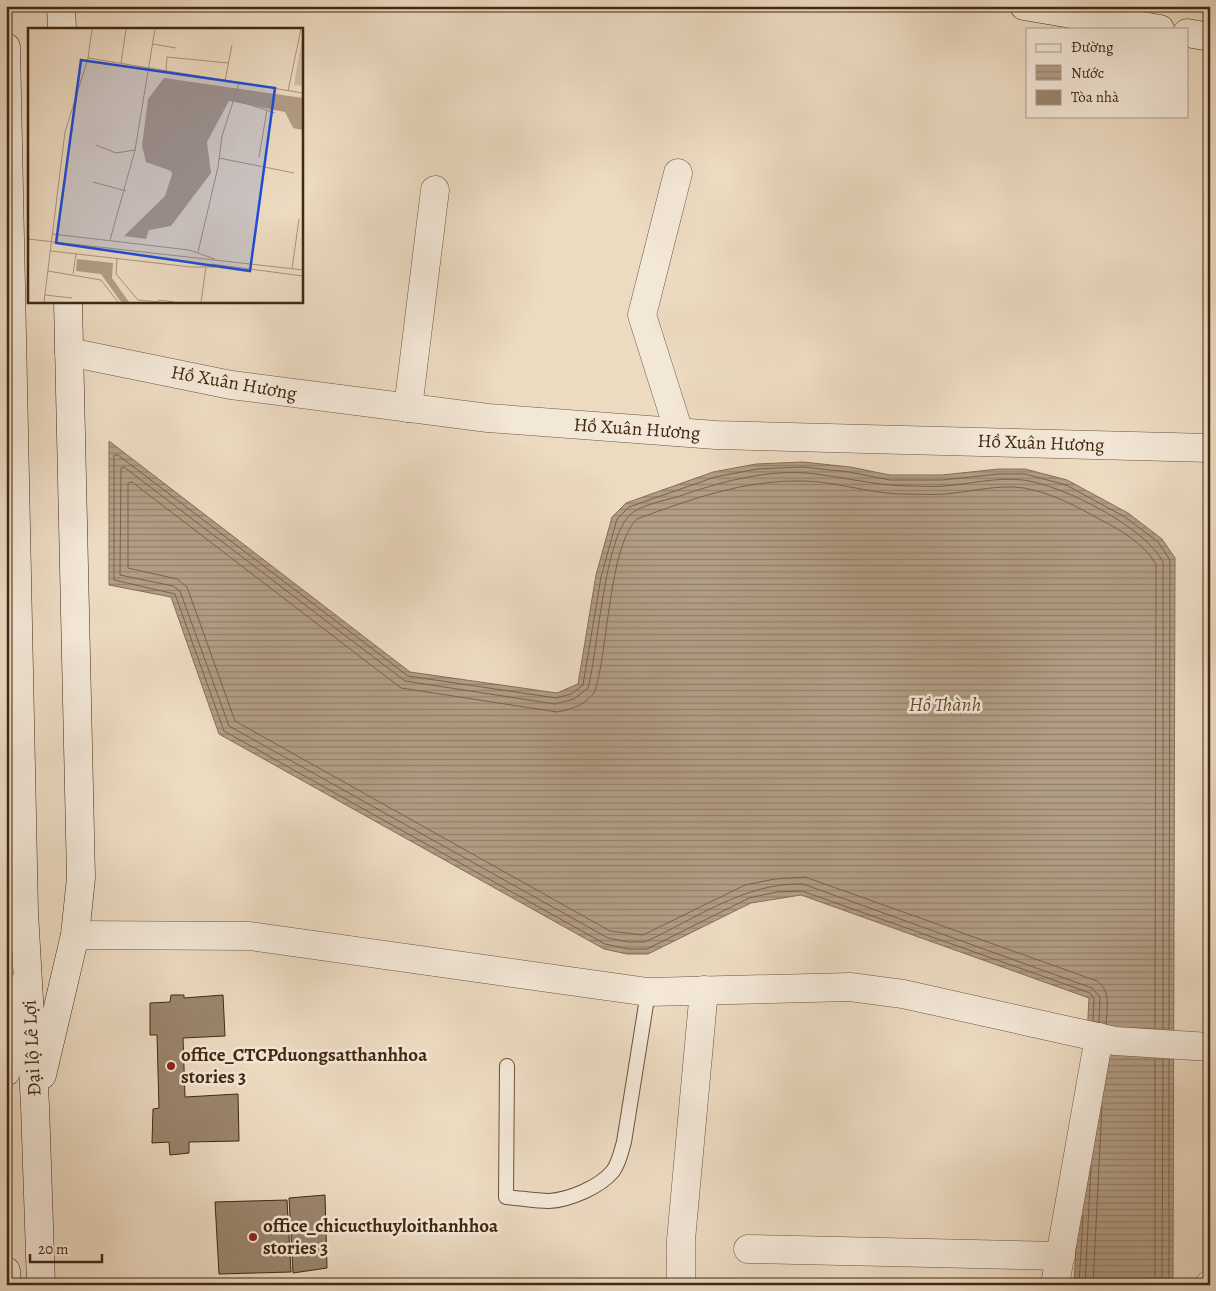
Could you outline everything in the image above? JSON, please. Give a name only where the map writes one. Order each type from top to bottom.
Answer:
[{"type":"street","points":[[61,6],[62,28]]},
{"type":"street","points":[[1024,6],[1154,28]]},
{"type":"street","points":[[1188,33],[1210,37]]},
{"type":"street","points":[[6,47],[24,901]]},
{"type":"street","points":[[678,173],[642,315],[680,432]]},
{"type":"street","points":[[408,408],[436,190]]},
{"type":"street","points":[[35,1105],[75,935],[81,878],[68,302]]},
{"type":"street","name":"Hồ Xuân Hương","points":[[69,352],[231,385],[488,418],[680,432],[1210,448]]},
{"type":"street","name":"Đại lộ Lê Lợi","points":[[6,1072],[24,901]]},
{"type":"street","name":"Đại lộ Lê Lợi","points":[[24,901],[35,1105],[41,1285]]},
{"type":"street","points":[[75,935],[250,936],[648,992],[850,987],[903,994],[1107,1039],[1199,1046]]},
{"type":"street","points":[[681,1285],[681,1240],[704,990]]},
{"type":"street","points":[[1055,1285],[1107,1039]]},
{"type":"street","points":[[748,1249],[1061,1256]]},
{"type":"street","points":[[6,1271],[6,1285]]},
{"type":"lane","points":[[507,1066],[506,1196],[550,1201],[572,1196],[595,1184],[612,1172],[622,1151],[648,992]]},
{"type":"water","name":"Hồ Thành","points":[[109,441],[410,672],[557,693],[578,684],[596,575],[612,517],[626,503],[713,472],[756,464],[803,462],[850,467],[890,475],[942,475],[999,469],[1025,469],[1067,480],[1128,513],[1162,539],[1175,558],[1173,1285],[1074,1285],[1089,998],[801,895],[751,903],[648,954],[627,954],[604,949],[219,734],[171,597],[109,585]]},
{"type":"building","name":"office_CTCPduongsatthanhhoa stories 3","points":[[171,995],[184,995],[184,998],[223,995],[225,1036],[183,1038],[185,1097],[238,1094],[239,1141],[189,1142],[189,1153],[170,1155],[169,1142],[152,1143],[153,1109],[159,1108],[157,1035],[150,1035],[150,1003],[170,1002]]},
{"type":"building","points":[[325,1195],[327,1268],[293,1273],[289,1198]]},
{"type":"building","name":"office_chicucthuyloithanhhoa stories 3","points":[[287,1200],[291,1272],[219,1274],[215,1202]]},
{"type":"place","name":"office_CTCPduongsatthanhhoa stories 3","points":[[171,1066]]},
{"type":"place","name":"office_chicucthuyloithanhhoa stories 3","points":[[253,1237]]}]
